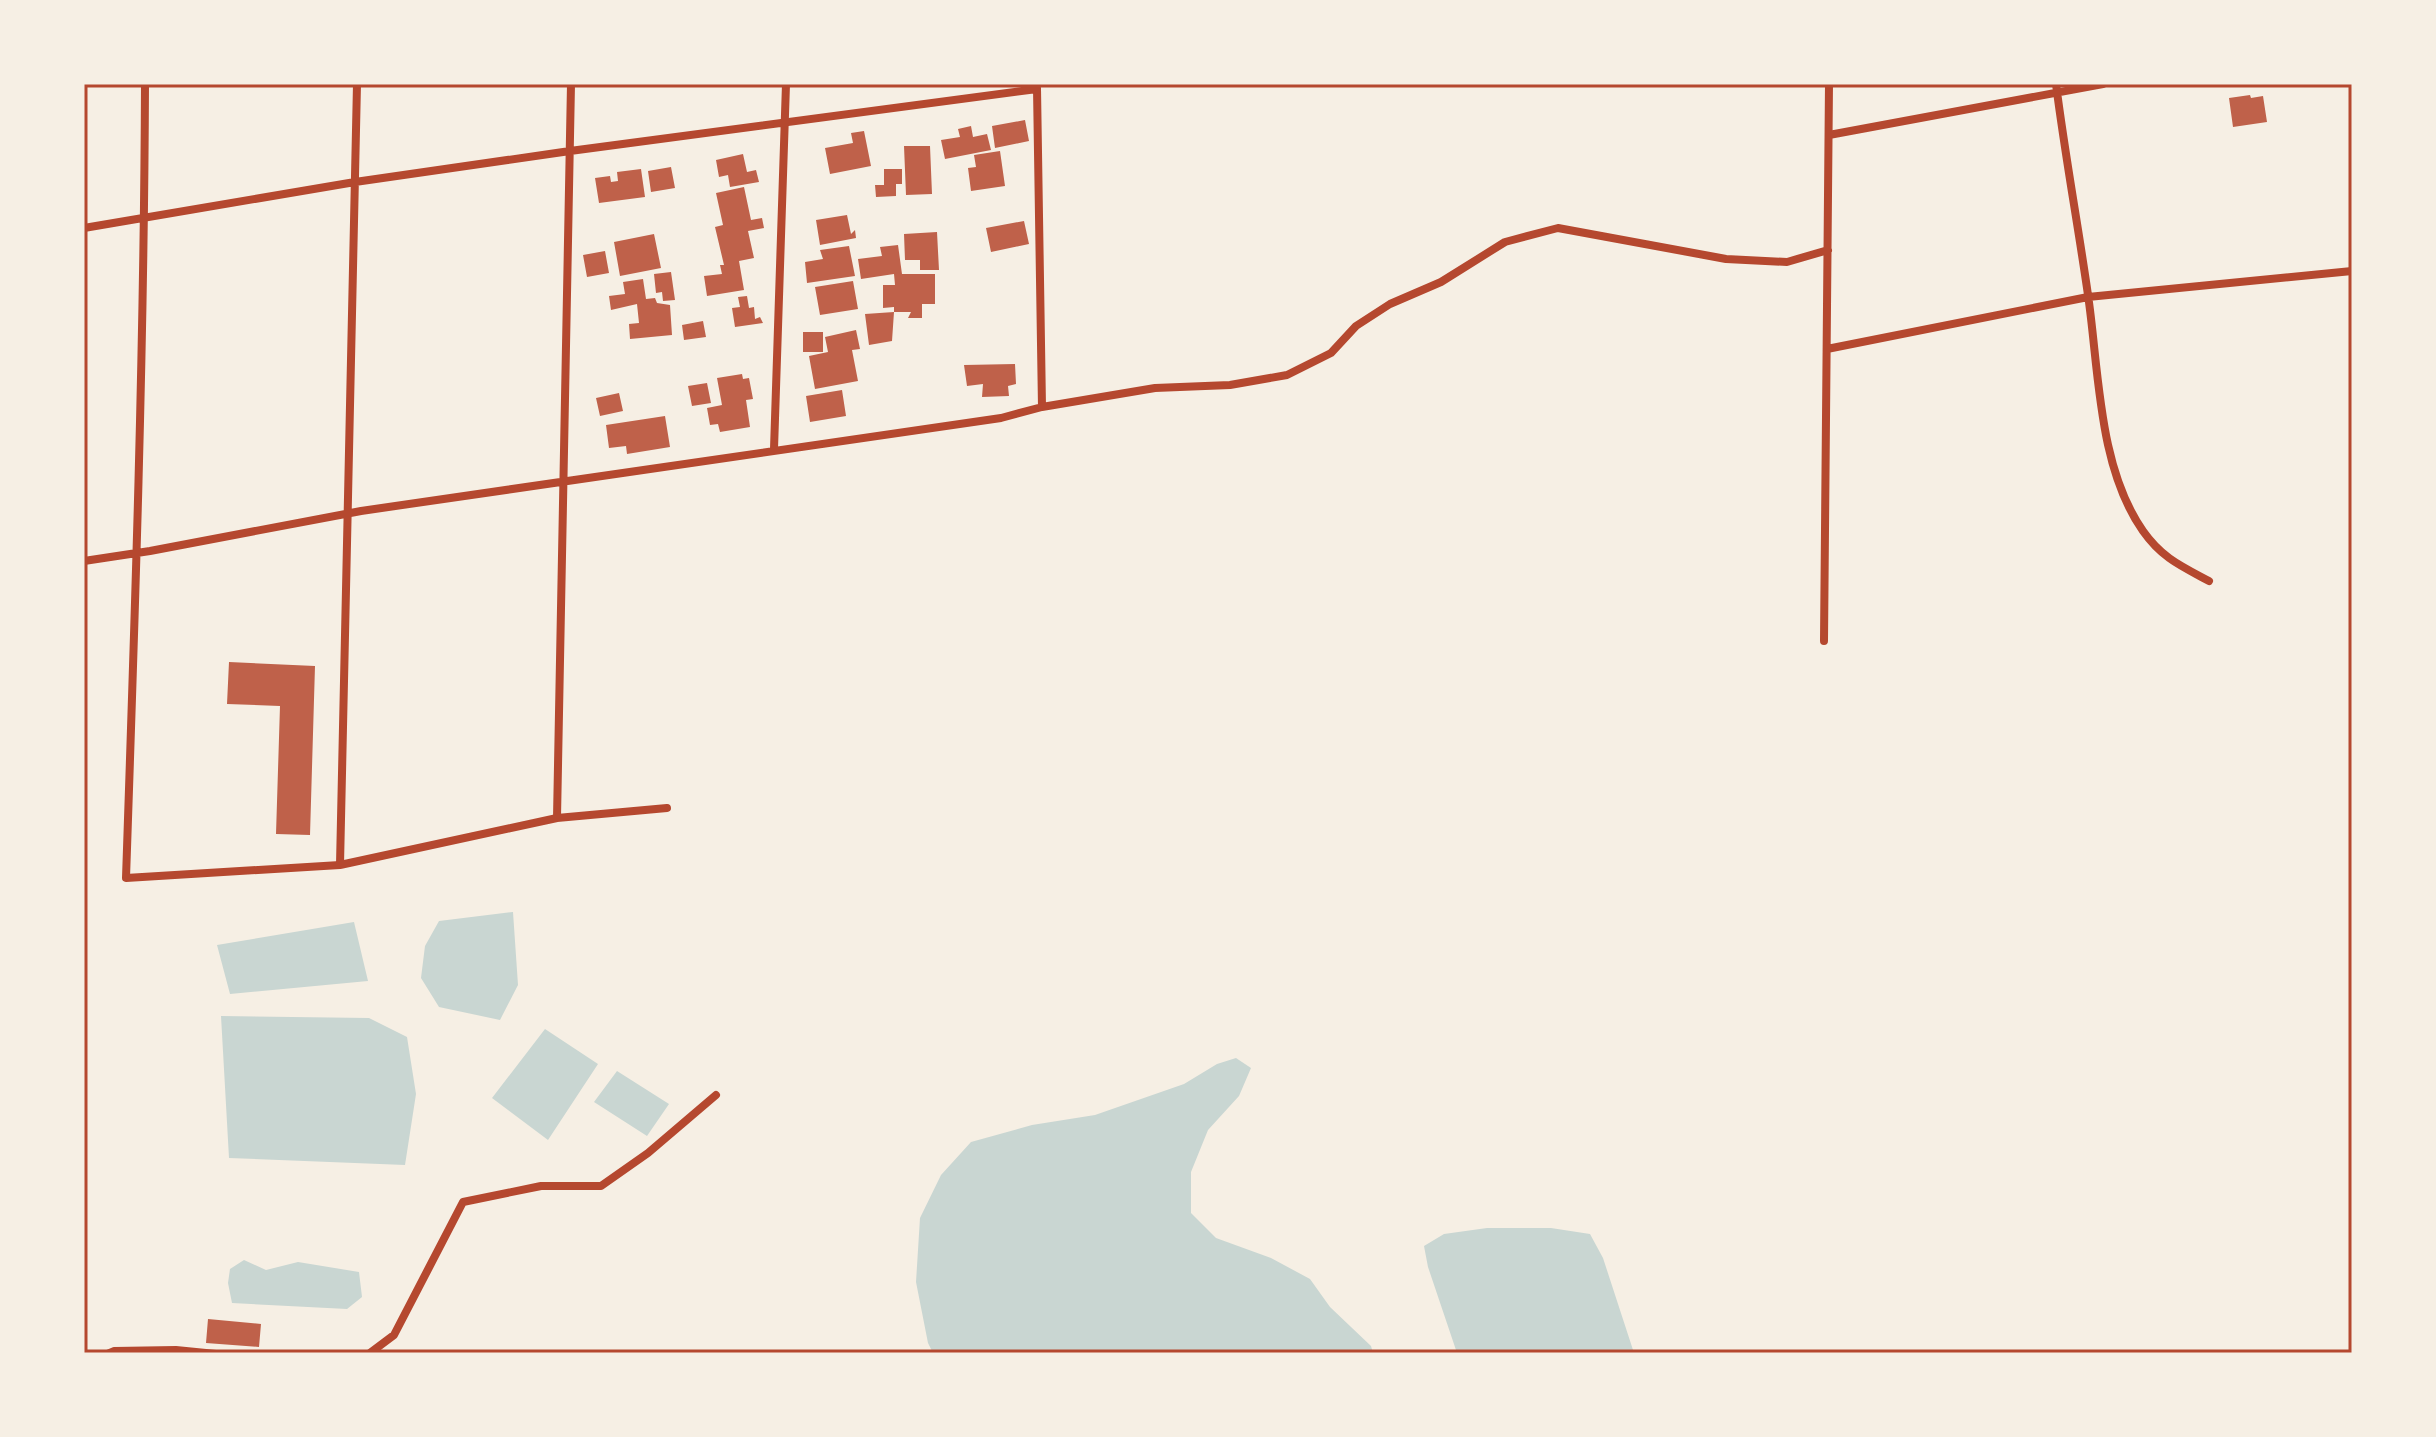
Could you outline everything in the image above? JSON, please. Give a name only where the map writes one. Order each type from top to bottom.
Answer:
[{"type":"street","points":[[145,84],[137,554],[126,878],[340,865],[557,818],[667,808]]},
{"type":"street","points":[[340,865],[357,84]]},
{"type":"street","points":[[557,818],[561,481],[571,84]]},
{"type":"street","points":[[774,449],[786,84]]},
{"type":"street","points":[[1824,641],[1829,84]]},
{"type":"street","points":[[1829,135],[2056,88],[2103,84]]},
{"type":"street","points":[[84,228],[355,182],[1038,86],[1042,407]]},
{"type":"street","points":[[2056,88],[2088,297],[2104,429],[2115,474],[2141,529],[2164,557],[2209,581]]},
{"type":"street","points":[[84,561],[137,554],[347,514],[1001,418],[1042,407],[1155,388],[1230,385],[1287,375],[1331,353],[1356,326],[1390,304],[1441,282],[1505,242],[1558,228],[1726,259],[1787,262],[1828,250]]},
{"type":"street","points":[[1827,349],[2088,297],[2352,271]]},
{"type":"street","points":[[370,1353],[394,1335],[463,1202],[541,1186],[601,1186],[648,1153],[716,1095]]},
{"type":"lane","points":[[107,1353],[114,1350],[176,1349],[216,1353]]},
{"type":"shaded area","points":[[513,912],[518,985],[500,1020],[439,1007],[421,978],[425,946],[439,921]]},
{"type":"shaded area","points":[[354,922],[368,981],[230,994],[217,945]]},
{"type":"shaded area","points":[[221,1016],[369,1018],[407,1037],[416,1094],[405,1165],[229,1158]]},
{"type":"shaded area","points":[[545,1029],[598,1064],[548,1140],[492,1098]]},
{"type":"shaded area","points":[[1236,1058],[1251,1068],[1239,1096],[1208,1130],[1191,1172],[1191,1213],[1216,1238],[1271,1258],[1310,1279],[1330,1307],[1371,1346],[1373,1353],[933,1353],[928,1343],[916,1282],[920,1218],[941,1175],[971,1142],[1032,1125],[1095,1115],[1184,1084],[1217,1064]]},
{"type":"shaded area","points":[[617,1071],[669,1104],[647,1136],[594,1102]]},
{"type":"shaded area","points":[[1487,1228],[1551,1228],[1590,1234],[1603,1258],[1634,1353],[1457,1353],[1424,1246],[1444,1234]]},
{"type":"shaded area","points":[[244,1260],[266,1270],[298,1262],[359,1272],[362,1297],[347,1309],[232,1303],[228,1283],[230,1269]]},
{"type":"building","points":[[2250,95],[2251,98],[2263,96],[2267,122],[2233,127],[2229,98]]},
{"type":"building","points":[[1025,120],[1029,141],[995,148],[992,126]]},
{"type":"building","points":[[971,126],[973,137],[987,134],[991,150],[945,159],[941,140],[960,137],[958,129]]},
{"type":"building","points":[[864,131],[871,166],[830,174],[825,148],[853,143],[851,133]]},
{"type":"building","points":[[904,146],[930,146],[932,194],[906,195]]},
{"type":"building","points":[[1000,151],[1005,186],[971,191],[968,168],[976,167],[974,155]]},
{"type":"building","points":[[743,154],[747,172],[756,170],[759,182],[730,187],[728,175],[719,177],[716,160]]},
{"type":"building","points":[[671,167],[675,188],[651,192],[648,171]]},
{"type":"building","points":[[641,169],[645,197],[599,203],[595,178],[610,176],[611,182],[618,181],[617,172]]},
{"type":"building","points":[[884,169],[902,169],[902,184],[896,184],[896,196],[876,197],[875,185],[884,185]]},
{"type":"building","points":[[744,187],[751,220],[762,218],[764,228],[748,231],[754,258],[739,261],[744,290],[707,296],[704,276],[722,274],[720,265],[724,265],[715,227],[723,225],[716,193]]},
{"type":"building","points":[[847,215],[851,234],[855,230],[856,238],[820,245],[816,220]]},
{"type":"building","points":[[1024,221],[1029,244],[991,252],[986,228]]},
{"type":"building","points":[[937,232],[939,270],[920,270],[920,260],[905,260],[904,234]]},
{"type":"building","points":[[654,234],[661,268],[620,276],[614,242]]},
{"type":"building","points":[[898,245],[902,274],[935,274],[935,304],[922,304],[922,318],[908,318],[911,312],[894,312],[894,307],[883,308],[883,285],[895,285],[894,274],[861,279],[858,259],[882,256],[880,247]]},
{"type":"building","points":[[849,246],[855,276],[807,283],[805,262],[823,259],[820,250]]},
{"type":"building","points":[[605,251],[609,273],[587,277],[583,255]]},
{"type":"building","points":[[671,272],[675,300],[663,301],[662,292],[656,293],[654,274]]},
{"type":"building","points":[[643,279],[646,299],[655,298],[657,303],[670,305],[672,335],[630,339],[629,324],[639,323],[637,304],[611,310],[609,296],[625,294],[623,282]]},
{"type":"building","points":[[853,281],[858,309],[820,315],[815,287]]},
{"type":"building","points":[[747,296],[749,308],[754,307],[755,319],[760,317],[763,323],[735,327],[732,308],[740,307],[738,297]]},
{"type":"building","points":[[894,312],[892,341],[869,345],[865,314]]},
{"type":"building","points":[[703,321],[706,337],[684,340],[682,325]]},
{"type":"building","points":[[856,330],[860,349],[852,350],[858,381],[815,389],[809,356],[828,352],[825,337]]},
{"type":"building","points":[[803,332],[823,332],[823,352],[803,352]]},
{"type":"building","points":[[1015,364],[1016,384],[1008,386],[1009,396],[982,397],[983,384],[967,386],[964,365]]},
{"type":"building","points":[[742,374],[743,379],[749,378],[753,399],[746,400],[750,427],[720,432],[718,424],[710,425],[707,408],[722,405],[717,378]]},
{"type":"building","points":[[707,383],[711,403],[692,406],[688,386]]},
{"type":"building","points":[[842,390],[846,416],[810,422],[806,396]]},
{"type":"building","points":[[619,393],[623,411],[600,416],[596,398]]},
{"type":"building","points":[[665,416],[670,447],[627,454],[626,446],[609,448],[606,425]]},
{"type":"building","points":[[229,662],[315,666],[310,835],[276,834],[280,706],[227,704]]},
{"type":"building","points":[[208,1319],[261,1324],[259,1347],[206,1343]]}]
